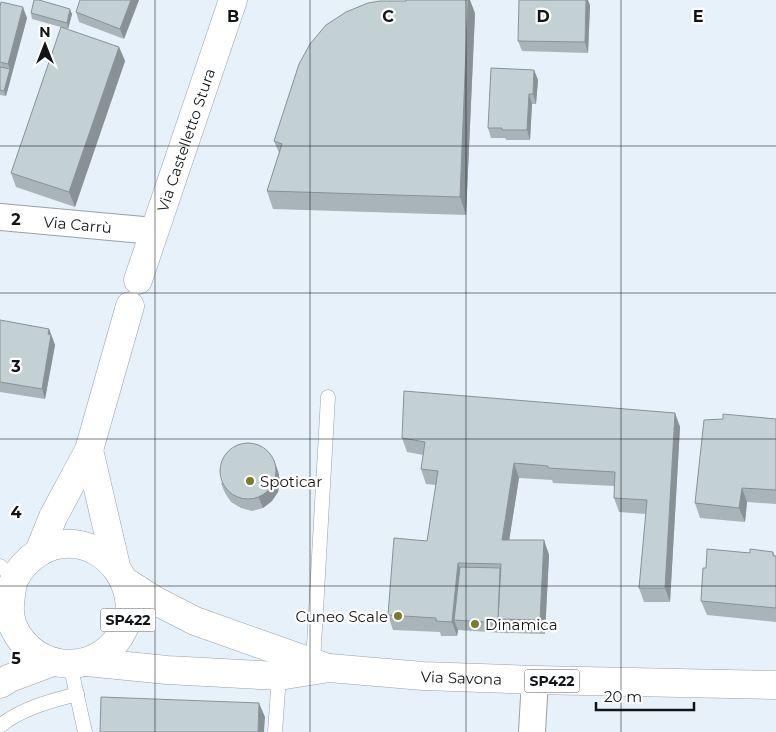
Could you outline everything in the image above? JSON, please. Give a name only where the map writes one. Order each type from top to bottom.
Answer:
[{"type":"main road","name":"Via Castelletto Stura","points":[[138,280],[233,0]]},
{"type":"main road","points":[[39,552],[53,517],[89,450],[130,306]]},
{"type":"main road","points":[[89,450],[121,574]]},
{"type":"main road","name":"SP422","points":[[80,544],[100,552],[121,574],[130,601],[128,621],[119,639],[105,653],[70,662],[36,654],[22,641],[13,625],[7,583],[25,563],[39,552],[59,545],[80,544]]},
{"type":"main road","name":"Via Savona","points":[[121,574],[156,601],[194,621],[321,665],[423,676],[776,685]]},
{"type":"main road","name":"Via Savona","points":[[0,684],[10,678],[70,662],[279,676],[321,665]]},
{"type":"street","name":"Via Carrù","points":[[0,217],[154,231]]},
{"type":"street","points":[[532,732],[535,680]]},
{"type":"lane","points":[[321,665],[328,397]]},
{"type":"lane","points":[[70,662],[85,732]]},
{"type":"lane","points":[[275,732],[279,676]]},
{"type":"lane","points":[[0,726],[7,720],[41,704],[77,694]]},
{"type":"building","points":[[34,0],[70,9],[67,23],[31,13]]},
{"type":"building","points":[[80,0],[131,0],[120,29],[76,12]]},
{"type":"building","points":[[406,0],[468,0],[460,197],[267,191],[282,144],[274,141],[299,64],[310,44],[326,25],[346,12],[368,3]]},
{"type":"building","points":[[519,0],[586,0],[585,42],[518,41]]},
{"type":"building","points":[[1,2],[23,7],[8,64],[0,62]]},
{"type":"building","points":[[61,27],[119,47],[69,192],[11,173]]},
{"type":"building","points":[[0,67],[10,69],[4,91],[0,90]]},
{"type":"building","points":[[491,68],[534,70],[533,94],[529,94],[527,130],[488,128]]},
{"type":"building","points":[[0,320],[49,329],[48,334],[51,335],[42,389],[0,382]]},
{"type":"building","points":[[404,391],[675,413],[665,588],[639,588],[647,500],[614,498],[615,472],[548,468],[548,466],[514,463],[502,540],[544,540],[540,620],[498,619],[501,564],[458,563],[452,622],[436,621],[436,618],[388,615],[394,538],[427,541],[438,471],[421,469],[425,442],[402,438]]},
{"type":"building","points":[[723,414],[776,419],[776,490],[742,488],[739,508],[695,503],[704,420],[723,419]]},
{"type":"building","points":[[242,443],[254,443],[264,447],[272,455],[276,471],[272,487],[264,495],[254,499],[242,499],[232,495],[224,487],[220,477],[220,465],[224,455],[232,447]]},
{"type":"building","points":[[707,549],[750,553],[750,549],[773,552],[773,556],[776,556],[776,608],[701,601],[703,568],[706,568]]},
{"type":"building","points":[[460,567],[500,568],[498,619],[500,623],[454,620]]},
{"type":"building","points":[[101,697],[259,703],[258,732],[100,732]]},
{"type":"place","name":"Spoticar","points":[[250,481]]},
{"type":"place","name":"Cuneo Scale","points":[[398,616]]},
{"type":"place","name":"Dinamica","points":[[475,624]]}]
